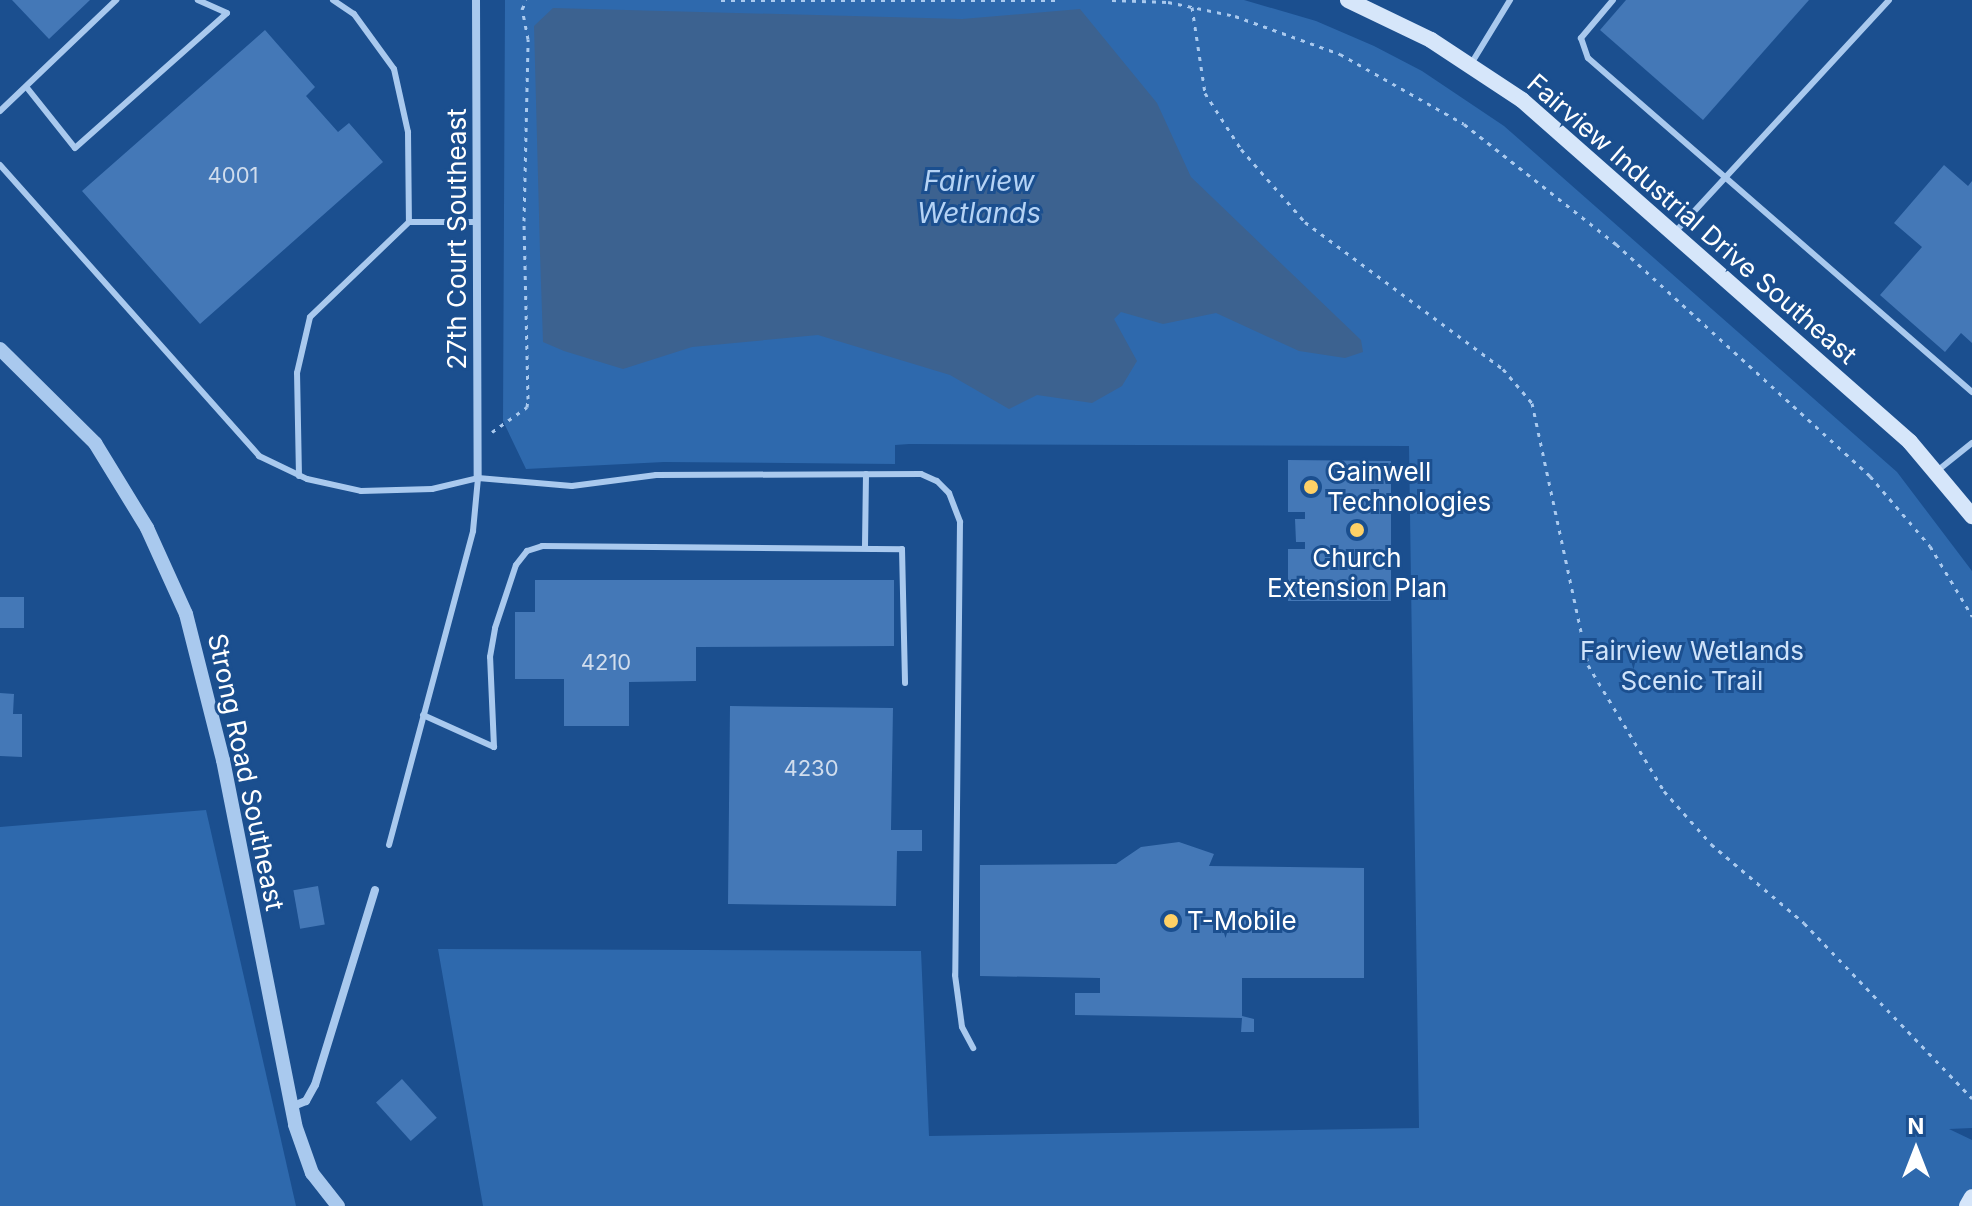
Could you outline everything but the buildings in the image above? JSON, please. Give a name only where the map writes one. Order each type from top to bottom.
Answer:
[{"type":"main road","name":"Fairview Industrial Drive Southeast","points":[[1348,0],[1471,64],[1522,100],[1937,472],[1972,516]]},
{"type":"main road","points":[[1967,1206],[1972,1197]]},
{"type":"street","name":"27th Court Southeast","points":[[476,0],[478,478]]},
{"type":"street","name":"Strong Road Southeast","points":[[0,349],[95,443],[147,528],[186,614],[217,730],[291,1107],[312,1173],[338,1206]]},
{"type":"street","points":[[291,1107],[306,1101],[315,1085],[375,890]]},
{"type":"lane","points":[[0,111],[28,89],[116,0]]},
{"type":"lane","points":[[28,89],[75,148],[227,13],[198,0]]},
{"type":"lane","points":[[333,0],[354,14],[394,69],[408,132],[409,222]]},
{"type":"lane","points":[[1471,64],[1510,0]]},
{"type":"lane","points":[[1613,0],[1581,38],[1588,58],[1972,392]]},
{"type":"lane","points":[[1673,234],[1889,0]]},
{"type":"lane","points":[[0,165],[259,456],[299,476],[361,491],[432,489],[478,478],[572,486],[656,475],[921,474],[937,481],[949,493],[960,522],[955,975],[962,1027],[973,1048]]},
{"type":"lane","points":[[299,476],[297,373],[310,317],[409,222],[477,222]]},
{"type":"lane","points":[[1937,472],[1972,443]]},
{"type":"lane","points":[[865,546],[866,474]]},
{"type":"lane","points":[[389,845],[473,531],[478,478]]},
{"type":"lane","points":[[423,715],[494,747],[493,643],[516,565],[527,551],[542,546],[865,546],[902,549],[906,559],[905,683]]},
{"type":"path","points":[[478,441],[527,407],[528,399],[524,221],[528,39],[522,9],[527,0]]},
{"type":"path","points":[[721,0],[1061,0]]},
{"type":"path","points":[[1112,0],[1192,7],[1235,16],[1375,71],[1464,124],[1616,244],[1870,476],[1930,546],[1972,616]]},
{"type":"path","points":[[1192,7],[1205,93],[1241,149],[1305,222],[1503,369],[1532,403],[1588,665],[1664,791],[1711,844],[1804,923],[1972,1098]]},
{"type":"green space","name":"Fairview Wetlands Scenic Trail","points":[[505,0],[1244,0],[1316,21],[1374,46],[1422,71],[1504,126],[1897,472],[1972,571],[1972,1128],[1949,1129],[1972,1140],[1972,1206],[483,1206],[438,949],[921,951],[929,1136],[1419,1128],[1409,446],[909,444],[895,445],[895,464],[664,462],[526,469],[503,421]]},
{"type":"green space","points":[[206,810],[296,1206],[0,1206],[0,827]]},
{"type":"water","name":"Fairview Wetlands","points":[[553,8],[962,19],[1080,9],[1157,103],[1191,177],[1361,340],[1363,352],[1345,358],[1299,351],[1216,313],[1163,324],[1121,312],[1114,319],[1137,361],[1122,386],[1092,403],[1037,395],[1009,409],[950,375],[818,335],[692,347],[623,369],[564,351],[543,342],[540,253],[534,26]]},
{"type":"place","name":"Gainwell Technologies","points":[[1311,487]]},
{"type":"place","name":"Church Extension Plan","points":[[1357,530]]},
{"type":"place","name":"T-Mobile","points":[[1171,921]]}]
